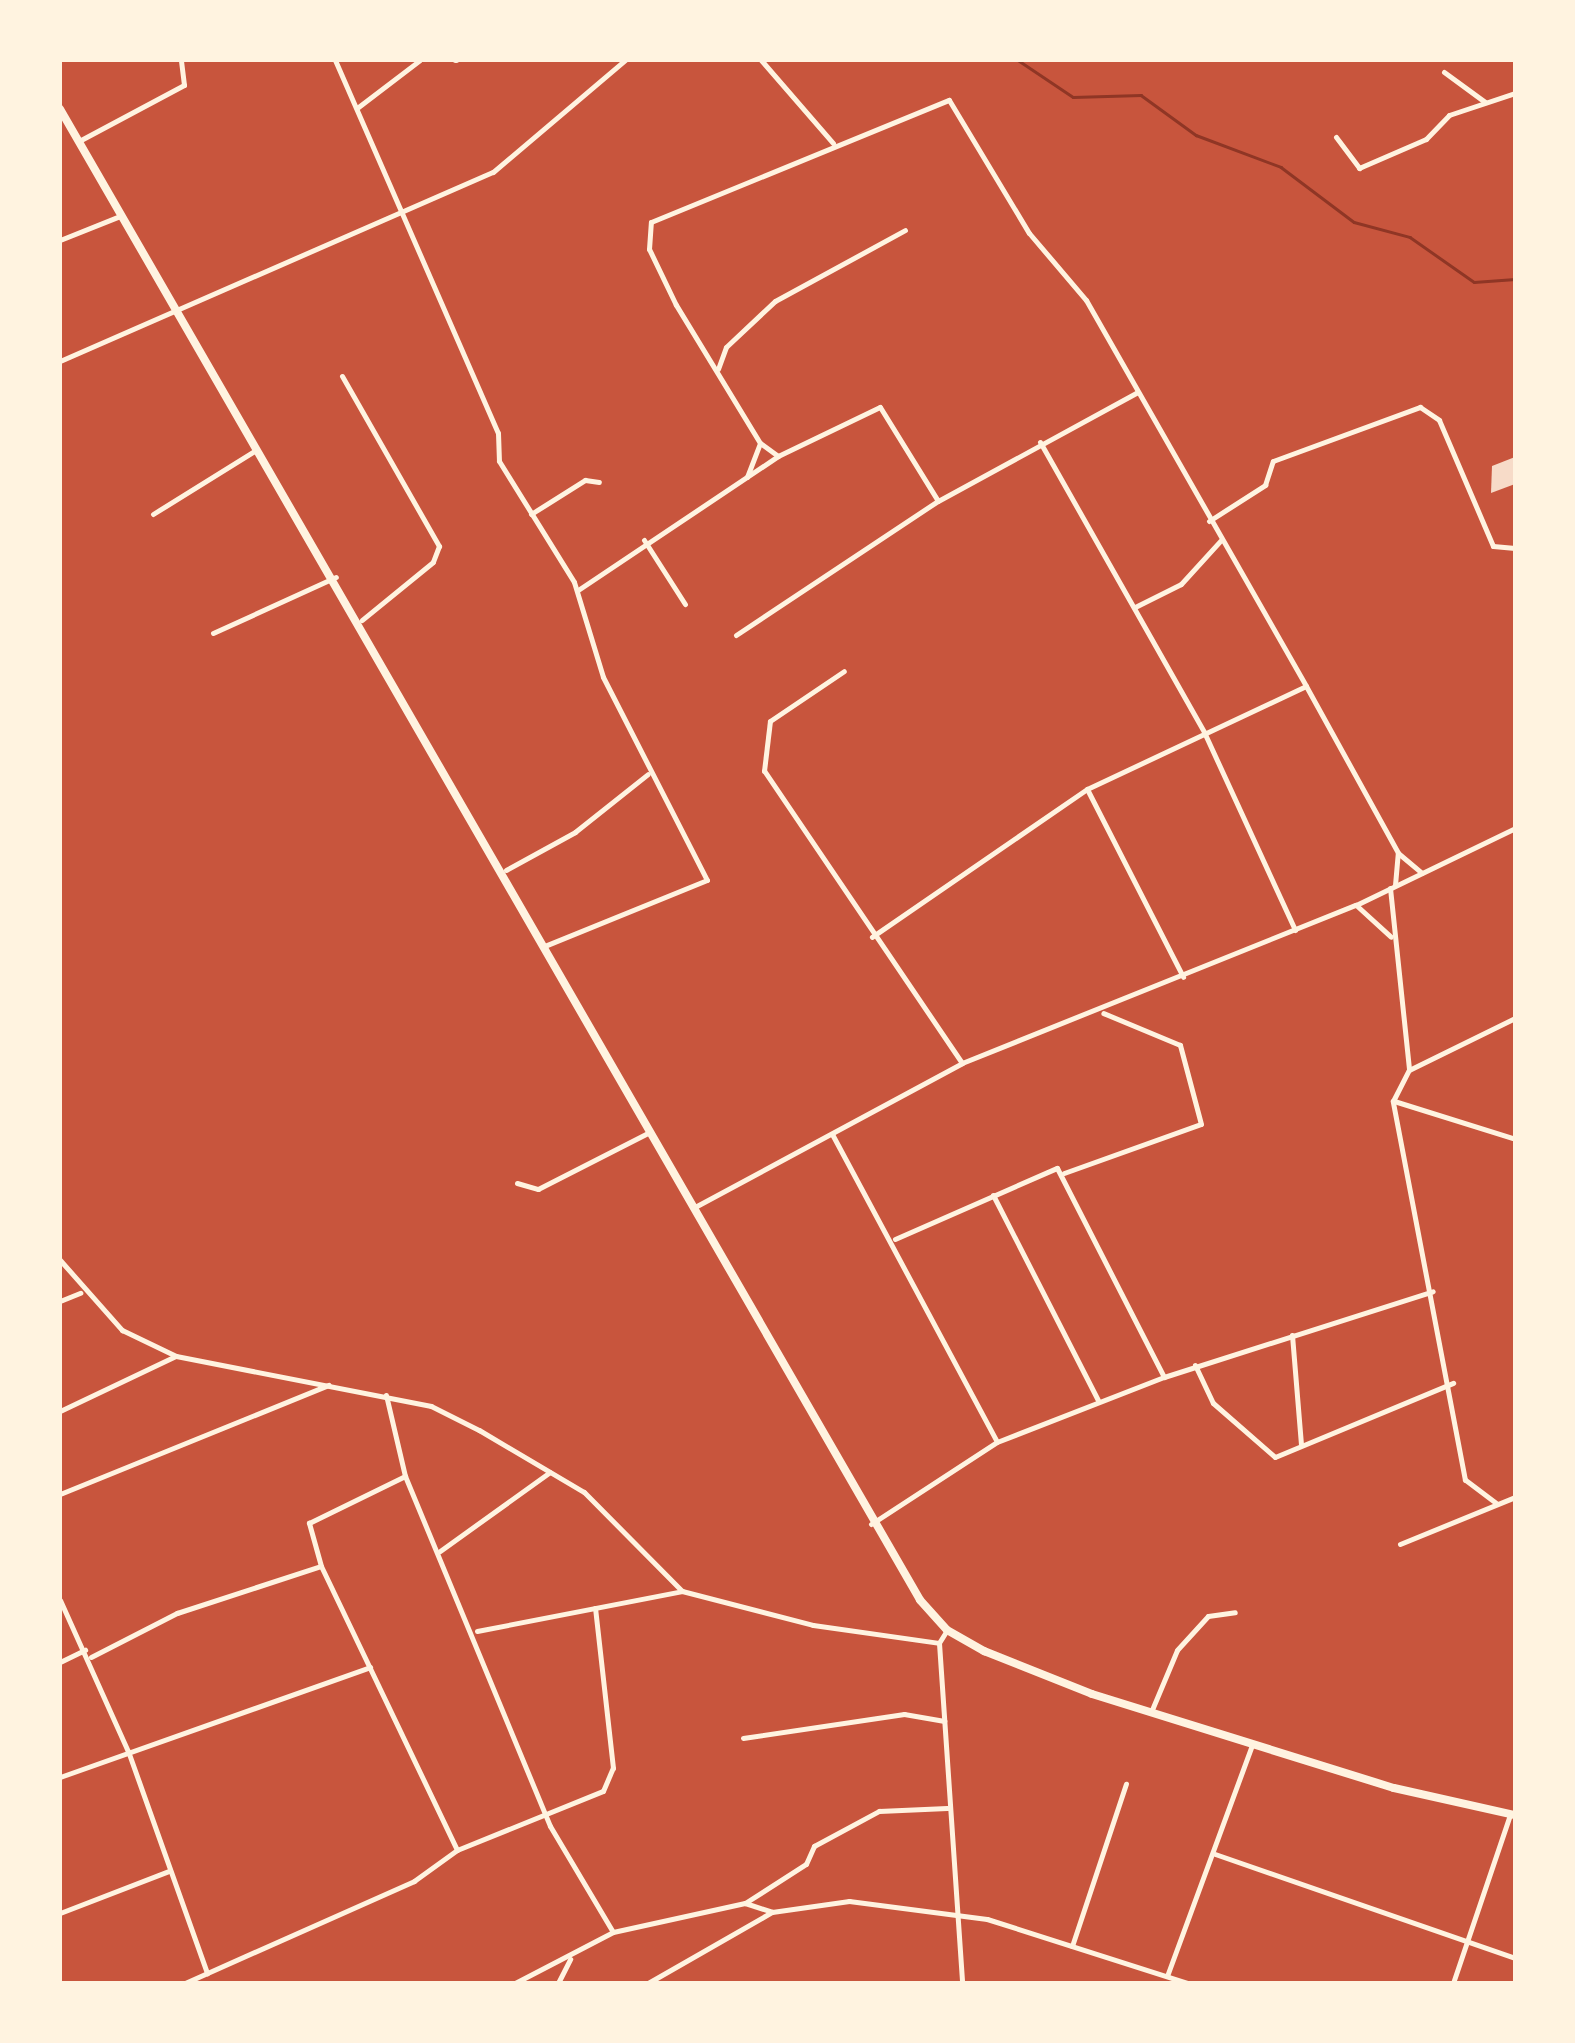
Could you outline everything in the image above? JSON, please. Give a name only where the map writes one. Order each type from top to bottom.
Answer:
[{"type":"main road","points":[[60,109],[123,215],[171,308],[336,576],[506,870],[872,1524],[947,1630],[1151,1712],[1252,1744],[1512,1815]]},
{"type":"street","points":[[79,141],[184,84],[181,60]]},
{"type":"street","points":[[336,60],[498,433],[499,460],[578,590],[648,774],[707,880],[547,945]]},
{"type":"street","points":[[357,108],[420,60]]},
{"type":"street","points":[[60,360],[398,208],[492,172],[625,60]]},
{"type":"street","points":[[761,60],[834,144]]},
{"type":"street","points":[[1444,72],[1487,103]]},
{"type":"street","points":[[1336,138],[1359,168],[1487,103],[1515,93]]},
{"type":"street","points":[[778,456],[760,442],[649,250],[651,222],[949,100],[1029,233],[1086,300],[1398,853],[1422,873]]},
{"type":"street","points":[[60,240],[123,215]]},
{"type":"street","points":[[718,369],[726,347],[775,300],[905,230]]},
{"type":"street","points":[[342,376],[439,546],[434,562],[362,620]]},
{"type":"street","points":[[736,635],[938,501],[1136,393]]},
{"type":"street","points":[[1209,521],[1265,485],[1273,461],[1420,407],[1439,420],[1494,546],[1515,548]]},
{"type":"street","points":[[578,590],[644,540],[778,456],[880,408],[938,501]]},
{"type":"street","points":[[747,478],[760,442]]},
{"type":"street","points":[[1040,442],[1204,732],[1295,930]]},
{"type":"street","points":[[154,514],[256,450]]},
{"type":"street","points":[[531,514],[586,480],[599,482]]},
{"type":"street","points":[[644,540],[686,604]]},
{"type":"street","points":[[1135,608],[1181,584],[1221,540]]},
{"type":"street","points":[[214,632],[336,576]]},
{"type":"street","points":[[844,671],[770,721],[762,763],[872,937],[962,1063]]},
{"type":"street","points":[[872,937],[1087,789],[1306,686]]},
{"type":"street","points":[[506,870],[575,832],[648,774]]},
{"type":"street","points":[[1087,789],[1184,977]]},
{"type":"street","points":[[693,1208],[962,1063],[1101,1013],[1356,905],[1515,828]]},
{"type":"street","points":[[1398,853],[1392,887],[1392,939],[1409,1070],[1393,1101],[1453,1383],[1465,1480],[1496,1502]]},
{"type":"street","points":[[1356,905],[1392,939]]},
{"type":"street","points":[[895,1240],[1044,1169],[1064,1173],[1200,1124],[1180,1045],[1101,1013]]},
{"type":"street","points":[[1409,1070],[1515,1018]]},
{"type":"street","points":[[1393,1101],[1515,1139]]},
{"type":"street","points":[[517,1184],[538,1189],[653,1131]]},
{"type":"street","points":[[832,1134],[895,1240],[964,1392],[998,1442]]},
{"type":"street","points":[[1064,1173],[1164,1377]]},
{"type":"street","points":[[993,1195],[1098,1400]]},
{"type":"street","points":[[60,1260],[80,1293],[122,1330],[176,1356],[430,1406],[550,1472],[618,1522],[682,1592]]},
{"type":"street","points":[[872,1524],[998,1442],[1098,1400],[1195,1365],[1433,1291]]},
{"type":"street","points":[[60,1301],[80,1293]]},
{"type":"street","points":[[1292,1335],[1301,1445]]},
{"type":"street","points":[[60,1411],[176,1356]]},
{"type":"street","points":[[1195,1365],[1213,1403],[1264,1456],[1301,1445],[1453,1383]]},
{"type":"street","points":[[60,1494],[332,1384]]},
{"type":"street","points":[[386,1395],[405,1476],[477,1630],[545,1812],[613,1932]]},
{"type":"street","points":[[440,1551],[550,1472]]},
{"type":"street","points":[[405,1476],[309,1523],[320,1566],[456,1850]]},
{"type":"street","points":[[1400,1544],[1515,1497]]},
{"type":"street","points":[[91,1657],[177,1613],[320,1566]]},
{"type":"street","points":[[477,1630],[682,1592],[813,1626],[939,1644]]},
{"type":"street","points":[[60,1600],[91,1657],[207,1973]]},
{"type":"street","points":[[185,1983],[414,1881],[456,1850],[610,1784],[595,1608]]},
{"type":"street","points":[[1151,1712],[1177,1650],[1208,1616],[1236,1612]]},
{"type":"street","points":[[947,1630],[939,1644],[947,1808],[962,1983]]},
{"type":"street","points":[[60,1662],[85,1650]]},
{"type":"street","points":[[60,1776],[128,1751],[254,1715],[370,1667]]},
{"type":"street","points":[[744,1738],[904,1714],[944,1721]]},
{"type":"street","points":[[1167,1976],[1215,1854],[1252,1744]]},
{"type":"street","points":[[1072,1946],[1126,1784]]},
{"type":"street","points":[[515,1983],[613,1932],[746,1903],[792,1876],[814,1846],[879,1812],[947,1808]]},
{"type":"street","points":[[1453,1983],[1512,1815]]},
{"type":"street","points":[[1215,1854],[1515,1958]]},
{"type":"street","points":[[60,1913],[169,1871]]},
{"type":"street","points":[[648,1983],[772,1912],[849,1901],[956,1913],[1187,1983]]},
{"type":"street","points":[[746,1903],[772,1912]]},
{"type":"street","points":[[558,1983],[572,1956]]},
{"type":"building","points":[[1515,457],[1515,484],[1491,493],[1492,466]]},
{"type":"waterway","points":[[1018,60],[1073,97],[1141,95],[1196,135],[1281,167],[1354,222],[1410,237],[1474,282],[1515,279]]}]
